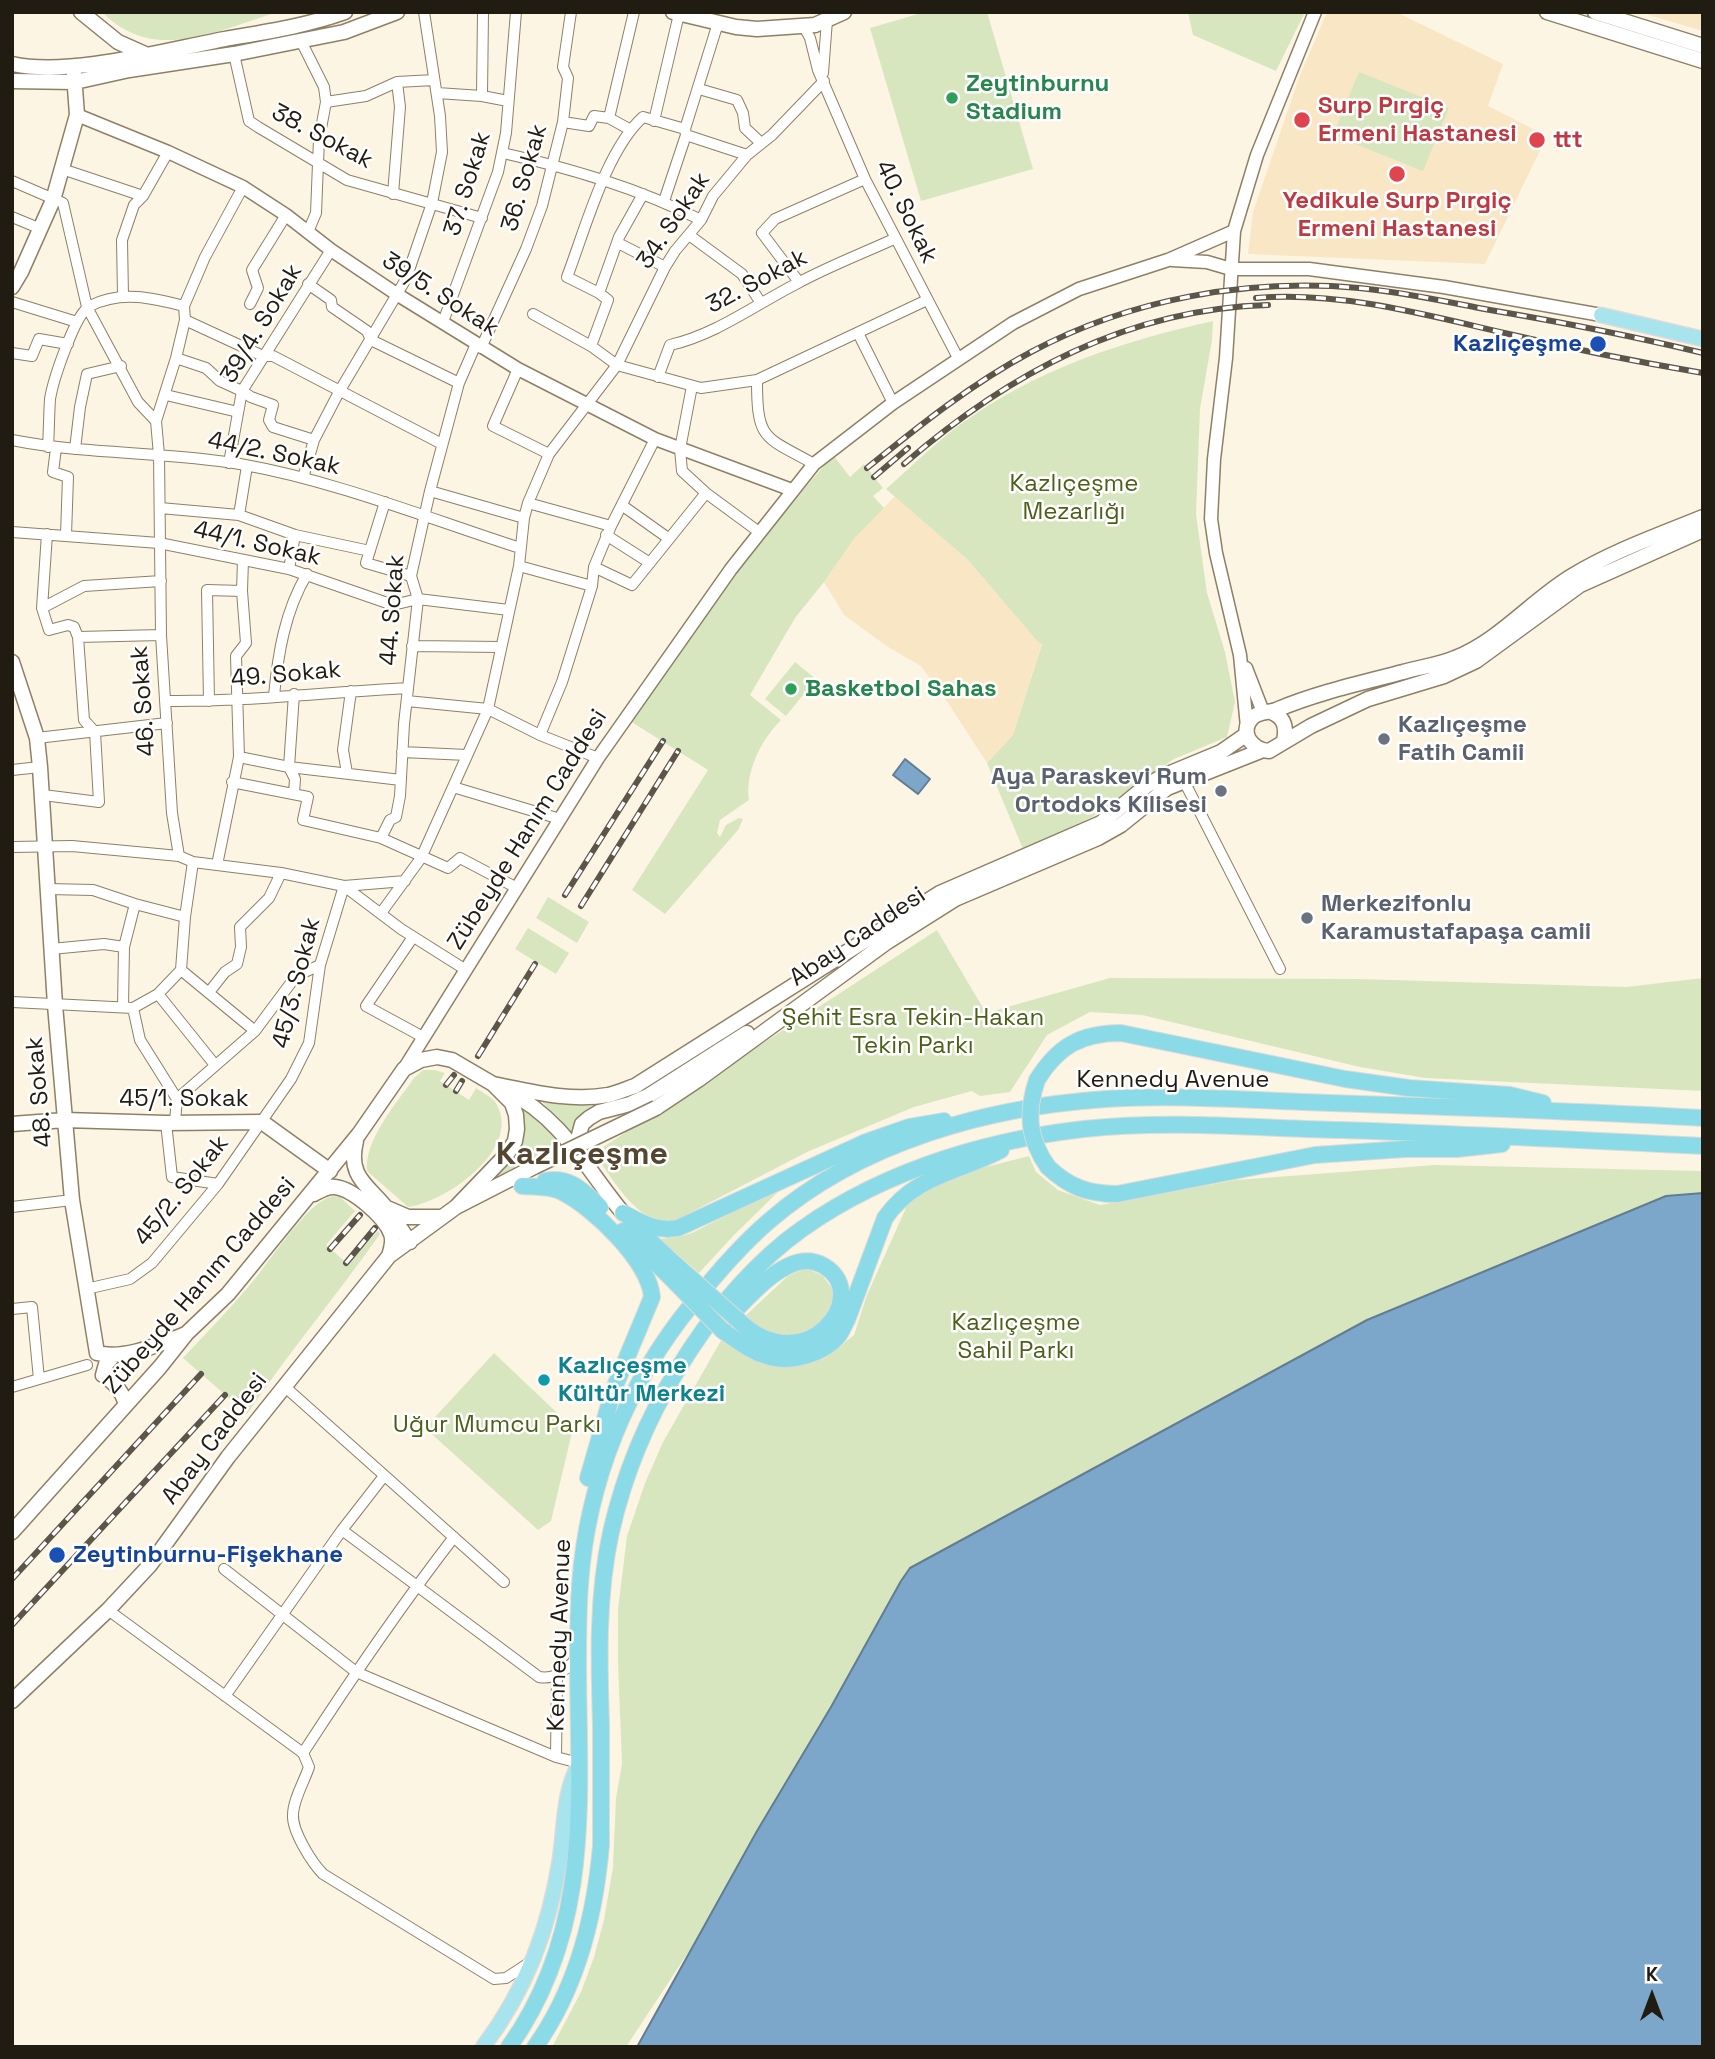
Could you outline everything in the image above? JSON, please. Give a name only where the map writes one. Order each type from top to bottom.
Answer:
[{"type":"highway","points":[[1535,1138],[1496,1146],[1315,1155],[1117,1194],[1098,1194],[1070,1185],[1048,1167],[1035,1146],[1030,1123],[1037,1080],[1063,1048],[1094,1035],[1121,1033],[1325,1076],[1409,1088],[1510,1095],[1580,1111]]},
{"type":"highway","name":"Kennedy Avenue","points":[[509,2047],[538,1996],[562,1938],[567,1917],[579,1837],[580,1582],[584,1546],[604,1462],[632,1397],[673,1328],[729,1259],[770,1220],[821,1183],[882,1151],[915,1138],[974,1121],[1044,1105],[1135,1098],[1580,1111],[1703,1118]]},
{"type":"highway","points":[[623,1213],[649,1227],[664,1230],[678,1228],[866,1142],[935,1121],[974,1121]]},
{"type":"highway","name":"Kennedy Avenue","points":[[535,2047],[563,1999],[577,1965],[598,1876],[601,1845],[601,1598],[612,1527],[648,1423],[691,1347],[746,1278],[789,1239],[877,1186],[909,1172],[955,1155],[1014,1140],[1085,1129],[1160,1126],[1703,1146]]},
{"type":"highway","points":[[623,1213],[723,1331],[768,1357],[794,1358],[819,1352],[839,1336],[885,1218],[894,1205],[926,1181],[985,1158],[1014,1140]]},
{"type":"highway","points":[[522,1186],[552,1180],[566,1181],[579,1187],[671,1269],[738,1320],[751,1332],[776,1343],[787,1344],[812,1339],[822,1331],[839,1308],[839,1282],[832,1271],[822,1264],[808,1260],[785,1268],[772,1276],[714,1330],[691,1347]]},
{"type":"highway","points":[[522,1186],[557,1189],[582,1204],[612,1231],[647,1275],[651,1286],[652,1297],[613,1391],[586,1487],[582,1531],[584,1546]]},
{"type":"main road","points":[[81,12],[118,42],[146,55]]},
{"type":"main road","points":[[12,64],[73,66],[146,55],[263,34],[345,12]]},
{"type":"main road","points":[[12,81],[75,82],[130,70],[234,54],[344,32],[397,12]]},
{"type":"main road","points":[[795,12],[803,25]]},
{"type":"main road","points":[[676,13],[757,29],[815,25],[828,16],[844,12]]},
{"type":"main road","points":[[1547,12],[1703,61]]},
{"type":"main road","points":[[1600,13],[1703,46]]},
{"type":"main road","points":[[12,287],[17,270],[41,229],[53,200],[77,115],[73,66]]},
{"type":"main road","points":[[1601,316],[1703,339]]},
{"type":"main road","points":[[1703,517],[1602,559],[1570,577],[1492,636],[1454,659],[1302,700],[1253,717],[1247,731],[1252,745],[1263,750],[1276,747],[1368,699],[1444,676],[1476,662],[1580,585],[1703,530]]},
{"type":"main road","name":"48. Sokak","points":[[12,662],[18,696],[37,738],[43,795],[55,1005],[72,1200],[97,1353]]},
{"type":"main road","points":[[1267,712],[1281,718],[1284,723],[1284,741]]},
{"type":"main road","name":"Abay Caddesi","points":[[493,1084],[537,1093],[585,1096],[608,1095],[635,1087],[940,893],[1101,823],[1146,786],[1221,752],[1247,731]]},
{"type":"main road","name":"Abay Caddesi","points":[[12,1701],[108,1611],[149,1565],[228,1458],[388,1256],[456,1208],[656,1108],[887,942],[955,899],[1098,838],[1121,824],[1167,788],[1263,750]]},
{"type":"main road","points":[[586,1163],[579,1135],[582,1124],[589,1118],[599,1112],[648,1096],[757,1027],[806,1000]]},
{"type":"main road","name":"Abay Caddesi","points":[[404,1069],[421,1060],[437,1057],[452,1060],[493,1084],[512,1103],[517,1129],[515,1141],[500,1164],[456,1208]]},
{"type":"main road","name":"Zübeyde Hanım Caddesi","points":[[12,1532],[187,1333],[229,1294],[359,1134],[404,1069]]},
{"type":"main road","points":[[493,1084],[527,1101],[555,1124],[623,1213]]},
{"type":"main road","name":"45/1. Sokak","points":[[12,1124],[65,1120],[262,1122],[330,1171]]},
{"type":"main road","points":[[359,1134],[353,1150],[356,1174],[385,1207],[410,1242]]},
{"type":"main road","points":[[456,1208],[522,1186]]},
{"type":"main road","points":[[307,1199],[328,1187],[346,1189],[377,1214],[391,1232],[388,1256]]},
{"type":"main road","points":[[385,1207],[408,1217],[441,1217]]},
{"type":"main road","points":[[97,1353],[114,1354],[153,1347],[187,1333]]},
{"type":"main road","points":[[114,1354],[106,1364],[103,1375],[114,1383],[127,1404]]},
{"type":"main road","points":[[482,2047],[511,2003],[544,1936],[555,1887],[569,1785],[579,1763]]},
{"type":"street","points":[[303,478],[314,440],[339,392],[406,279],[432,203],[442,152],[437,93],[425,12]]},
{"type":"street","points":[[482,96],[483,12]]},
{"type":"street","name":"37. Sokak","points":[[443,322],[503,153],[516,12]]},
{"type":"street","name":"36. Sokak","points":[[479,346],[526,249],[542,206],[563,122],[568,78],[563,67],[571,12]]},
{"type":"street","points":[[609,118],[634,12]]},
{"type":"street","points":[[1247,731],[1240,655],[1216,553],[1211,519],[1214,459],[1226,358],[1234,231],[1257,155],[1315,12]]},
{"type":"street","points":[[654,121],[676,13]]},
{"type":"street","points":[[824,81],[828,16]]},
{"type":"street","points":[[664,201],[718,23]]},
{"type":"street","name":"40. Sokak","points":[[803,25],[810,38],[818,70],[865,179],[958,358]]},
{"type":"street","points":[[301,41],[324,87],[326,102],[319,139],[316,213],[308,232]]},
{"type":"street","name":"38. Sokak","points":[[234,54],[249,121],[347,180],[482,218]]},
{"type":"street","points":[[326,102],[366,96],[397,82],[434,80]]},
{"type":"street","name":"34. Sokak","points":[[381,913],[421,858],[488,709],[519,566],[527,503],[549,454],[617,365],[665,267],[701,220],[713,196],[747,155],[824,81]]},
{"type":"street","points":[[393,194],[400,107],[397,82]]},
{"type":"street","points":[[699,89],[737,100],[743,113],[744,128],[761,143]]},
{"type":"street","points":[[437,93],[508,101]]},
{"type":"street","name":"39/5. Sokak","points":[[77,115],[243,187],[398,295],[518,369],[655,439],[792,490]]},
{"type":"street","points":[[563,122],[589,126],[594,116],[609,118],[629,129]]},
{"type":"street","points":[[591,346],[608,300],[567,277],[604,178],[629,129],[643,117],[747,155]]},
{"type":"street","points":[[123,296],[122,240],[134,205],[143,196],[167,152]]},
{"type":"street","points":[[503,153],[604,178],[664,201],[701,220]]},
{"type":"street","points":[[62,169],[143,196]]},
{"type":"street","points":[[799,282],[762,233],[775,219],[865,179]]},
{"type":"street","points":[[12,181],[63,203],[87,307],[138,402],[156,421],[176,358],[185,320],[184,306],[205,257],[243,187]]},
{"type":"street","points":[[599,293],[619,237],[643,194]]},
{"type":"street","points":[[250,304],[258,288],[252,271],[286,215]]},
{"type":"street","points":[[12,217],[41,229]]},
{"type":"street","name":"Zübeyde Hanım Caddesi","points":[[404,1069],[598,758],[758,532],[814,464],[893,403],[1013,323],[1079,289],[1168,260],[1234,231]]},
{"type":"street","points":[[689,235],[742,274],[761,303]]},
{"type":"street","name":"32. Sokak","points":[[658,377],[670,345],[683,344],[799,282],[894,239]]},
{"type":"street","points":[[618,243],[665,267]]},
{"type":"street","name":"39/4. Sokak","points":[[229,463],[242,391],[331,250]]},
{"type":"street","points":[[1168,260],[1207,262],[1231,269],[1321,271],[1444,287],[1601,316]]},
{"type":"street","points":[[308,284],[331,300],[332,307],[367,331],[371,340],[459,383]]},
{"type":"street","points":[[66,535],[68,477],[53,472],[51,396],[77,322],[87,307],[123,296],[150,298],[184,306]]},
{"type":"street","points":[[533,314],[591,346],[617,365],[701,388],[757,380],[927,300]]},
{"type":"street","points":[[12,302],[77,322]]},
{"type":"street","points":[[185,320],[263,355],[273,356],[442,444]]},
{"type":"street","points":[[858,333],[893,403]]},
{"type":"street","points":[[12,353],[32,356],[39,339],[68,344]]},
{"type":"street","name":"44. Sokak","points":[[381,838],[390,820],[396,817],[401,780],[418,599],[411,576],[459,383],[479,346]]},
{"type":"street","points":[[176,358],[206,368],[220,382],[273,405],[270,420],[273,427],[314,440]]},
{"type":"street","points":[[75,449],[87,374],[121,366]]},
{"type":"street","points":[[518,369],[493,426],[549,454]]},
{"type":"street","points":[[757,380],[757,418],[769,439],[814,464]]},
{"type":"street","points":[[692,386],[680,449],[682,471],[706,493],[758,532]]},
{"type":"street","points":[[166,395],[238,412]]},
{"type":"street","name":"46. Sokak","points":[[156,421],[159,455],[161,635],[172,813],[179,856]]},
{"type":"street","points":[[540,735],[562,682],[592,586],[594,567],[608,530],[623,506],[655,439]]},
{"type":"street","name":"44/2. Sokak","points":[[12,440],[52,448],[159,455],[247,466],[303,478],[385,502],[520,548]]},
{"type":"street","points":[[239,515],[247,466]]},
{"type":"street","points":[[430,491],[524,518]]},
{"type":"street","points":[[594,567],[632,585],[706,493]]},
{"type":"street","points":[[385,502],[366,562],[411,576]]},
{"type":"street","points":[[527,503],[608,530],[650,563]]},
{"type":"street","points":[[623,506],[668,538]]},
{"type":"street","points":[[160,508],[239,515],[295,535],[370,551]]},
{"type":"street","name":"44/1. Sokak","points":[[12,532],[159,543],[289,569],[393,605],[418,599],[509,610]]},
{"type":"street","points":[[43,795],[99,802],[94,732],[84,720],[78,637],[74,626],[49,630],[42,608],[47,534]]},
{"type":"street","points":[[289,569],[295,535]]},
{"type":"street","points":[[217,865],[239,757],[236,656],[246,643],[242,591],[243,560]]},
{"type":"street","points":[[519,566],[592,586]]},
{"type":"street","points":[[274,696],[278,653],[295,594],[307,574]]},
{"type":"street","points":[[42,608],[84,586],[161,581]]},
{"type":"street","points":[[209,701],[207,590],[242,591]]},
{"type":"street","points":[[78,637],[161,635]]},
{"type":"street","points":[[412,646],[501,647]]},
{"type":"street","points":[[1240,655],[1267,712]]},
{"type":"street","name":"49. Sokak","points":[[166,701],[237,701],[294,694],[408,688]]},
{"type":"street","points":[[347,773],[343,750],[351,691]]},
{"type":"street","points":[[294,694],[289,766],[295,779],[294,793]]},
{"type":"street","points":[[407,701],[488,709],[540,735],[598,758]]},
{"type":"street","points":[[37,738],[167,723]]},
{"type":"street","points":[[402,752],[467,755]]},
{"type":"street","points":[[239,757],[401,780]]},
{"type":"street","points":[[12,770],[40,767]]},
{"type":"street","points":[[1184,781],[1280,970]]},
{"type":"street","points":[[232,782],[308,797],[303,820],[381,838],[448,869],[460,858],[517,888]]},
{"type":"street","points":[[453,787],[560,819]]},
{"type":"street","points":[[12,847],[72,846],[179,856],[193,862],[281,873],[344,886],[405,881]]},
{"type":"street","points":[[12,1002],[128,1007],[158,994],[181,970],[193,862]]},
{"type":"street","points":[[210,991],[225,972],[237,964],[241,947],[240,927],[269,898],[281,873]]},
{"type":"street","points":[[344,886],[413,937],[466,970]]},
{"type":"street","name":"45/3. Sokak","points":[[262,1122],[291,1079],[309,1043],[320,965],[344,886]]},
{"type":"street","points":[[48,889],[93,890],[185,917]]},
{"type":"street","points":[[135,904],[124,947],[128,1007],[137,1034],[177,1099]]},
{"type":"street","points":[[413,937],[366,1006],[423,1037]]},
{"type":"street","points":[[51,949],[104,944],[124,947]]},
{"type":"street","points":[[218,1184],[172,1177],[171,1122],[177,1099],[256,1031],[296,976],[320,965]]},
{"type":"street","points":[[181,970],[256,1031]]},
{"type":"street","points":[[158,994],[215,1065]]},
{"type":"street","name":"45/2. Sokak","points":[[86,1289],[131,1279],[152,1263],[218,1184],[262,1122]]},
{"type":"street","points":[[12,1207],[72,1200]]},
{"type":"street","points":[[12,1309],[32,1307],[39,1378]]},
{"type":"street","points":[[12,1387],[87,1365],[97,1353]]},
{"type":"street","points":[[87,1365],[103,1375]]},
{"type":"street","points":[[284,1386],[503,1582]]},
{"type":"street","points":[[225,1696],[342,1530],[384,1476]]},
{"type":"street","points":[[342,1530],[539,1677],[557,1676],[578,1657]]},
{"type":"street","points":[[303,1753],[416,1585],[454,1537]]},
{"type":"street","points":[[224,1569],[356,1672],[556,1757],[579,1763]]},
{"type":"street","points":[[108,1611],[303,1753],[309,1767],[292,1814],[294,1825],[314,1865],[323,1874],[494,1979],[506,1978],[533,1960]]},
{"type":"street","points":[[556,1757],[557,1676]]},
{"type":"shaded area","name":"Yedikule Surp Pırgiç Ermeni Hastanesi","points":[[1327,12],[1396,12],[1503,64],[1488,106],[1547,136],[1485,264],[1248,254],[1253,212],[1299,78]]},
{"type":"shaded area","points":[[1639,12],[1703,12],[1703,31]]},
{"type":"shaded area","points":[[895,496],[968,560],[1037,641],[1042,643],[1013,735],[987,763],[921,666],[888,647],[844,615],[824,582],[854,539]]},
{"type":"green space","points":[[102,12],[278,12],[210,34],[165,40],[143,37],[122,28]]},
{"type":"green space","name":"Zeytinburnu Stadium","points":[[925,12],[987,12],[1033,169],[921,201],[870,28]]},
{"type":"green space","points":[[1188,12],[1305,12],[1276,71],[1193,35]]},
{"type":"green space","points":[[1359,72],[1449,108],[1423,171],[1333,135]]},
{"type":"green space","name":"Kazlıçeşme Mezarlığı","points":[[1213,321],[1200,409],[1196,514],[1207,593],[1225,652],[1235,702],[1227,737],[1174,759],[1092,817],[1023,849],[987,763],[1013,735],[1042,644],[968,560],[886,489],[958,426],[1018,388],[1112,348]]},
{"type":"green space","points":[[833,455],[850,477],[864,464],[883,488],[873,496],[884,508],[854,539],[795,618],[750,695],[781,720],[756,757],[748,789],[749,800],[720,820],[717,833],[720,837],[726,825],[739,818],[743,819],[738,830],[665,914],[632,890],[708,770],[630,721],[737,568]]},
{"type":"green space","name":"Basketbol Sahas","points":[[795,662],[816,679],[786,716],[765,699]]},
{"type":"green space","points":[[548,897],[589,922],[577,943],[536,918]]},
{"type":"green space","points":[[528,928],[569,953],[556,974],[515,949]]},
{"type":"green space","name":"Şehit Esra Tekin-Hakan Tekin Parkı","points":[[937,930],[986,1013],[1110,978],[1359,979],[1626,987],[1703,978],[1703,1091],[1425,1078],[1360,1067],[1142,1015],[1090,1012],[1047,1035],[1010,1092],[980,1096],[972,1091],[914,1107],[807,1152],[674,1220],[655,1219],[644,1214],[625,1196],[594,1153]]},
{"type":"green space","points":[[423,1070],[445,1073],[440,1081],[469,1100],[476,1088],[497,1105],[502,1122],[499,1139],[476,1171],[441,1195],[408,1207],[367,1171],[367,1159],[383,1123],[414,1078]]},
{"type":"green space","points":[[542,1102],[569,1105],[615,1102],[587,1111],[578,1120],[571,1134],[563,1122]]},
{"type":"green space","points":[[522,1107],[541,1122],[560,1145],[498,1176],[521,1145],[525,1128]]},
{"type":"green space","name":"Kazlıçeşme Sahil Parkı","points":[[1029,1156],[1036,1172],[1058,1190],[1100,1205],[1236,1180],[1435,1165],[1703,1171],[1703,1193],[1666,1196],[1367,1320],[1078,1477],[901,1581],[703,1930],[626,2047],[552,2047],[581,1992],[604,1920],[613,1867],[616,1798],[622,1764],[618,1609],[627,1536],[645,1483],[663,1442],[723,1337],[798,1364],[825,1358],[854,1335],[867,1295],[909,1201],[947,1177]]},
{"type":"green space","points":[[776,1190],[778,1192],[699,1273],[660,1239],[692,1233]]},
{"type":"green space","points":[[333,1196],[340,1197],[355,1211],[326,1245],[348,1264],[378,1231],[380,1234],[247,1414],[183,1358],[249,1286],[300,1221],[323,1200]]},
{"type":"green space","points":[[806,1268],[823,1276],[833,1290],[827,1313],[812,1329],[802,1334],[779,1336],[764,1332],[744,1317],[788,1276]]},
{"type":"green space","name":"Uğur Mumcu Parkı","points":[[494,1353],[573,1428],[551,1521],[538,1530],[425,1428]]},
{"type":"water","points":[[905,759],[930,779],[918,794],[893,775]]},
{"type":"water","points":[[1703,1193],[1703,2047],[637,2047],[757,1831],[910,1568],[1367,1320],[1666,1196]]},
{"type":"railway","points":[[867,468],[966,392],[1031,352],[1108,318],[1190,296],[1232,290],[1274,286],[1375,290],[1570,324],[1703,353]]},
{"type":"railway","points":[[1256,298],[1320,298],[1383,306],[1581,350],[1703,373]]},
{"type":"railway","points":[[904,464],[985,402],[1072,352],[1118,333],[1166,319],[1216,309],[1268,305]]},
{"type":"railway","points":[[874,477],[908,448]]},
{"type":"railway","points":[[565,895],[663,741]]},
{"type":"railway","points":[[581,906],[678,751]]},
{"type":"railway","points":[[478,1056],[535,964]]},
{"type":"railway","points":[[446,1085],[454,1075]]},
{"type":"railway","points":[[456,1091],[462,1081]]},
{"type":"railway","points":[[330,1249],[360,1215]]},
{"type":"railway","points":[[346,1263],[375,1228]]},
{"type":"railway","points":[[12,1579],[201,1374]]},
{"type":"railway","points":[[12,1625],[225,1395]]},
{"type":"place","name":"Zeytinburnu Stadium","points":[[952,98]]},
{"type":"place","name":"Surp Pırgiç Ermeni Hastanesi","points":[[1302,120]]},
{"type":"place","name":"ttt","points":[[1537,140]]},
{"type":"place","name":"Yedikule Surp Pırgiç Ermeni Hastanesi","points":[[1397,174]]},
{"type":"place","name":"Kazlıçeşme","points":[[1598,344]]},
{"type":"place","name":"Basketbol Sahas","points":[[791,689]]},
{"type":"place","name":"Kazlıçeşme Fatih Camii","points":[[1384,739]]},
{"type":"place","name":"Aya Paraskevi Rum Ortodoks Kilisesi","points":[[1221,791]]},
{"type":"place","name":"Merkezifonlu Karamustafapaşa camii","points":[[1307,918]]},
{"type":"place","name":"Kazlıçeşme Kültür Merkezi","points":[[544,1380]]},
{"type":"place","name":"Zeytinburnu-Fişekhane","points":[[57,1555]]},
{"type":"district","name":"Kazlıçeşme","points":[[582,1155]]}]
